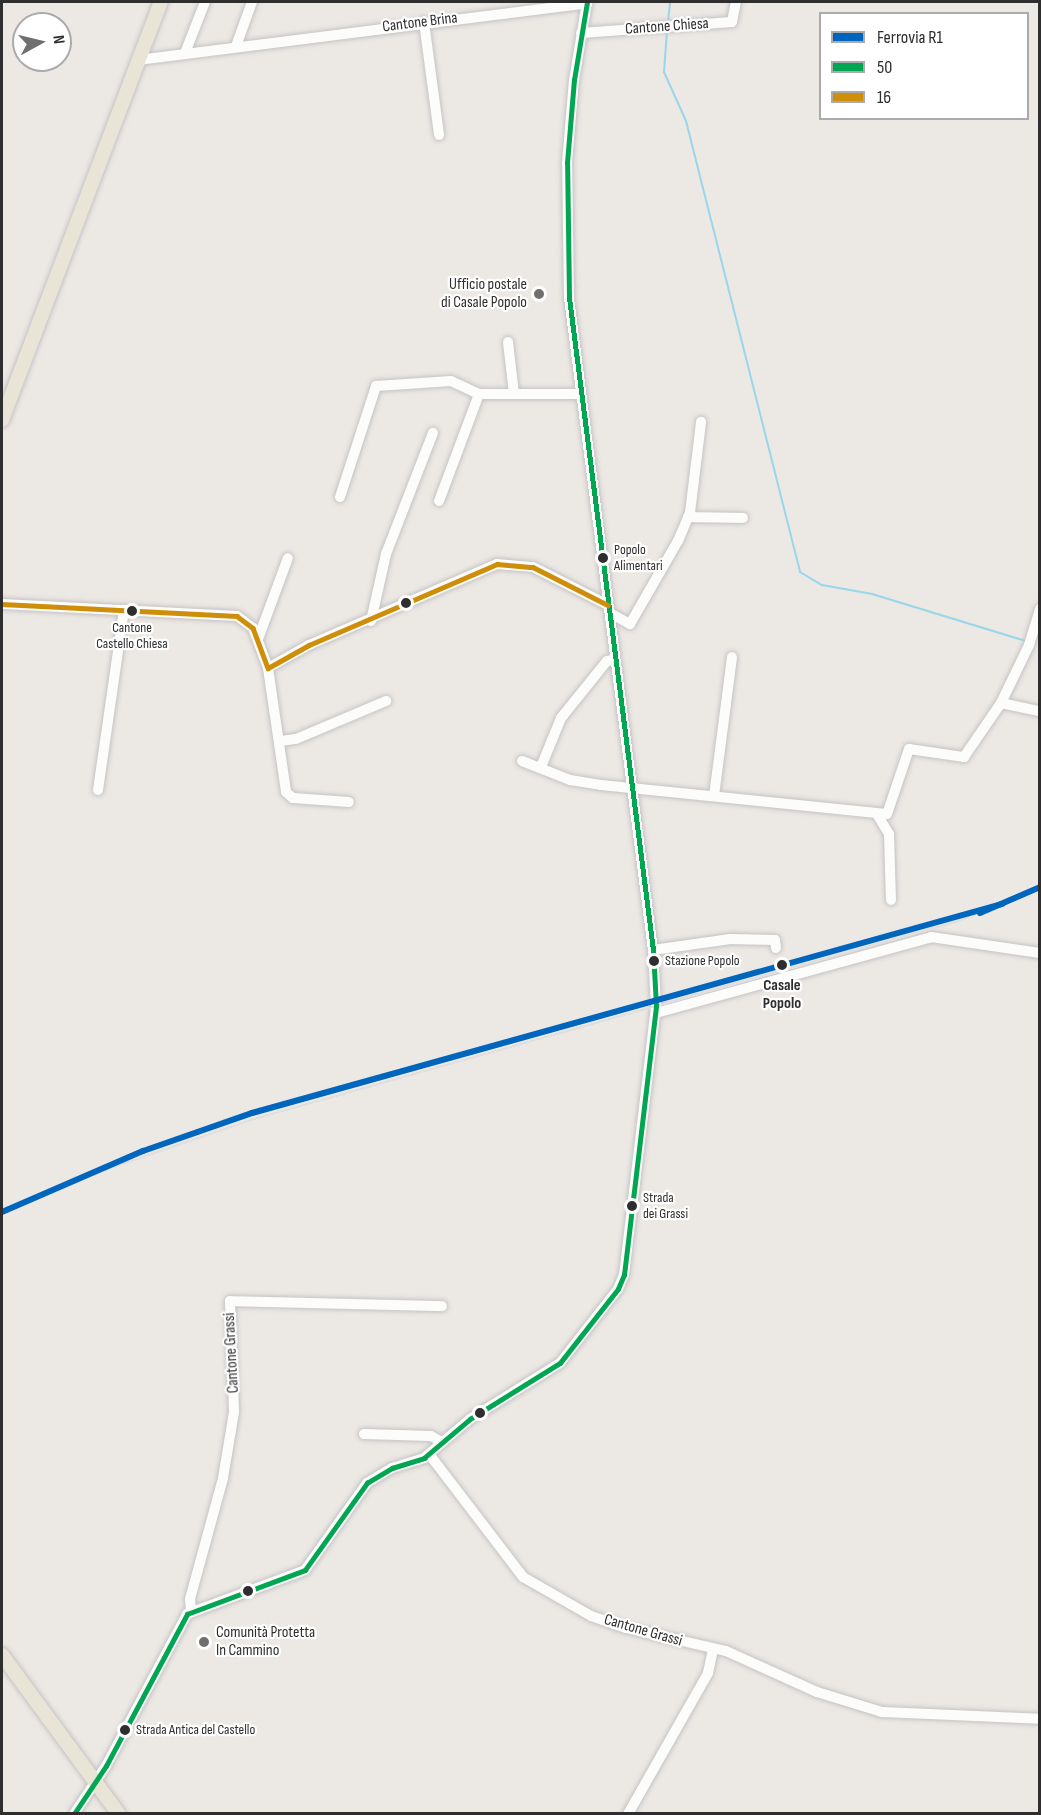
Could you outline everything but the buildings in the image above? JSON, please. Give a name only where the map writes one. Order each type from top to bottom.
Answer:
[{"type":"main road","points":[[2,420],[6,397],[160,2]]},
{"type":"main road","points":[[2,1655],[119,1814]]},
{"type":"street","points":[[185,53],[205,2]]},
{"type":"street","points":[[236,46],[252,2]]},
{"type":"street","name":"Cantone Brina","points":[[138,60],[587,2],[581,33],[567,163],[569,298],[653,950],[656,1010]]},
{"type":"street","name":"Cantone Chiesa","points":[[581,33],[732,22],[736,2]]},
{"type":"street","points":[[424,22],[439,135]]},
{"type":"street","points":[[508,342],[514,394]]},
{"type":"street","points":[[340,498],[376,386],[452,381],[478,394],[580,394]]},
{"type":"street","points":[[439,501],[478,394]]},
{"type":"street","points":[[268,668],[309,645],[507,564],[533,567],[609,609],[630,624],[688,517],[700,422]]},
{"type":"street","points":[[371,621],[386,554],[433,433]]},
{"type":"street","points":[[688,517],[743,518]]},
{"type":"street","points":[[258,639],[288,558]]},
{"type":"street","points":[[2,604],[237,616],[258,639],[268,668],[281,741],[286,792],[293,798],[348,802]]},
{"type":"street","points":[[522,761],[570,780],[886,814],[909,749],[964,757],[1001,703],[1029,645],[1040,609]]},
{"type":"street","points":[[98,790],[124,610]]},
{"type":"street","points":[[714,796],[732,657]]},
{"type":"street","points":[[541,767],[561,718],[607,661],[615,659]]},
{"type":"street","points":[[281,741],[296,739],[386,701]]},
{"type":"street","points":[[1001,703],[1040,711]]},
{"type":"street","points":[[878,813],[889,834],[891,900]]},
{"type":"street","points":[[74,1814],[96,1783],[179,1624],[191,1612],[296,1576],[322,1551],[367,1483],[382,1472],[429,1454],[470,1419],[560,1363],[622,1283],[656,1010],[932,937],[1040,952]]},
{"type":"street","points":[[653,950],[730,939],[775,940],[776,948]]},
{"type":"street","name":"Cantone Grassi","points":[[191,1612],[190,1599],[223,1478],[234,1412],[230,1301],[442,1306]]},
{"type":"street","points":[[364,1434],[431,1436],[441,1442]]},
{"type":"street","name":"Cantone Grassi","points":[[429,1454],[523,1577],[591,1616],[712,1650],[735,1654],[817,1692],[882,1712],[1039,1716]]},
{"type":"street","points":[[628,1814],[708,1672],[712,1650]]},
{"type":"waterway","points":[[668,22],[670,2]]},
{"type":"waterway","points":[[667,31],[664,72],[686,121],[800,572],[822,585],[872,594],[1026,641]]},
{"type":"railway","points":[[70,1182],[254,1119],[956,922],[1040,887]]},
{"type":"rail line","name":"R1","points":[[980,913],[1040,887]]},
{"type":"rail line","name":"R1","points":[[2,1212],[143,1151],[252,1113],[1002,904]]},
{"type":"transit line","name":"50","points":[[74,1814],[106,1766],[187,1614],[305,1570],[367,1483],[392,1468],[424,1458],[470,1419],[560,1363],[618,1289],[624,1275],[656,1006],[653,950],[569,298],[567,163],[574,80],[587,2]]},
{"type":"transit line","name":"16","points":[[2,604],[237,616],[253,628],[268,668],[309,645],[497,564],[533,567],[608,605]]},
{"type":"place","name":"Ufficio postale di Casale Popolo","points":[[539,294]]},
{"type":"place","name":"Popolo Alimentari","points":[[603,558]]},
{"type":"place","name":"Cantone Castello Chiesa","points":[[132,611]]},
{"type":"place","name":"Stazione Popolo","points":[[654,961]]},
{"type":"place","name":"Casale Popolo","points":[[782,965]]},
{"type":"place","name":"Strada dei Grassi","points":[[632,1206]]},
{"type":"place","name":"Comunità Protetta In Cammino","points":[[204,1642]]},
{"type":"place","name":"Strada Antica del Castello","points":[[125,1730]]}]
